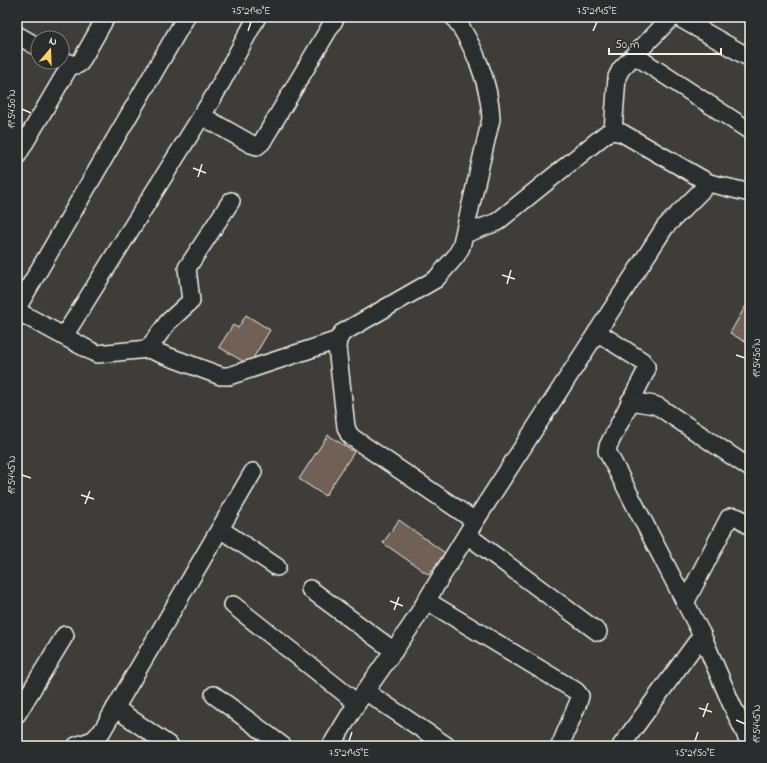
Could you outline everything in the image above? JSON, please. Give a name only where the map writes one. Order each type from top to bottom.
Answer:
[{"type":"street","points":[[70,63],[77,65],[80,63],[106,17]]},
{"type":"street","points":[[17,308],[186,17]]},
{"type":"street","points":[[64,336],[202,116],[257,17]]},
{"type":"street","points":[[202,116],[257,146],[262,142],[336,17]]},
{"type":"street","points":[[454,17],[462,28],[477,58],[490,103],[491,119],[465,234],[461,248],[456,256],[436,279],[342,333],[338,340],[337,346],[346,428],[353,438],[471,528],[598,632]]},
{"type":"street","points":[[613,131],[617,77],[621,69],[672,17]]},
{"type":"street","points":[[678,17],[750,58]]},
{"type":"street","points":[[17,35],[30,42]]},
{"type":"street","points":[[634,55],[750,130]]},
{"type":"street","points":[[17,156],[63,70]]},
{"type":"street","points":[[465,234],[497,222],[607,133],[613,131],[622,133],[709,183],[750,193]]},
{"type":"street","points":[[336,744],[361,697],[427,601],[471,528],[665,227],[709,183]]},
{"type":"street","points":[[148,349],[168,322],[191,301],[187,268],[230,201]]},
{"type":"street","points":[[17,311],[98,354],[148,349],[221,376],[229,376],[338,340]]},
{"type":"street","points":[[597,332],[642,361],[646,366],[646,371],[608,446],[607,451],[702,635],[750,744]]},
{"type":"street","points":[[630,402],[654,405],[750,468]]},
{"type":"street","points":[[76,746],[97,737],[253,472]]},
{"type":"street","points":[[685,602],[729,518],[735,516],[750,526]]},
{"type":"street","points":[[220,529],[277,566]]},
{"type":"street","points":[[310,589],[394,651]]},
{"type":"street","points":[[427,601],[576,690],[580,696],[560,746]]},
{"type":"street","points":[[233,605],[361,697],[446,746]]},
{"type":"street","points":[[17,714],[65,635]]},
{"type":"street","points":[[621,746],[702,635]]},
{"type":"street","points":[[214,695],[283,746]]},
{"type":"street","points":[[115,708],[170,746]]},
{"type":"building","points":[[745,307],[750,310],[750,338],[747,343],[730,333]]},
{"type":"building","points":[[246,315],[270,330],[249,365],[219,347],[233,325],[238,328]]},
{"type":"building","points":[[328,435],[354,452],[325,496],[299,479]]},
{"type":"building","points":[[399,520],[445,553],[429,575],[383,543]]}]
